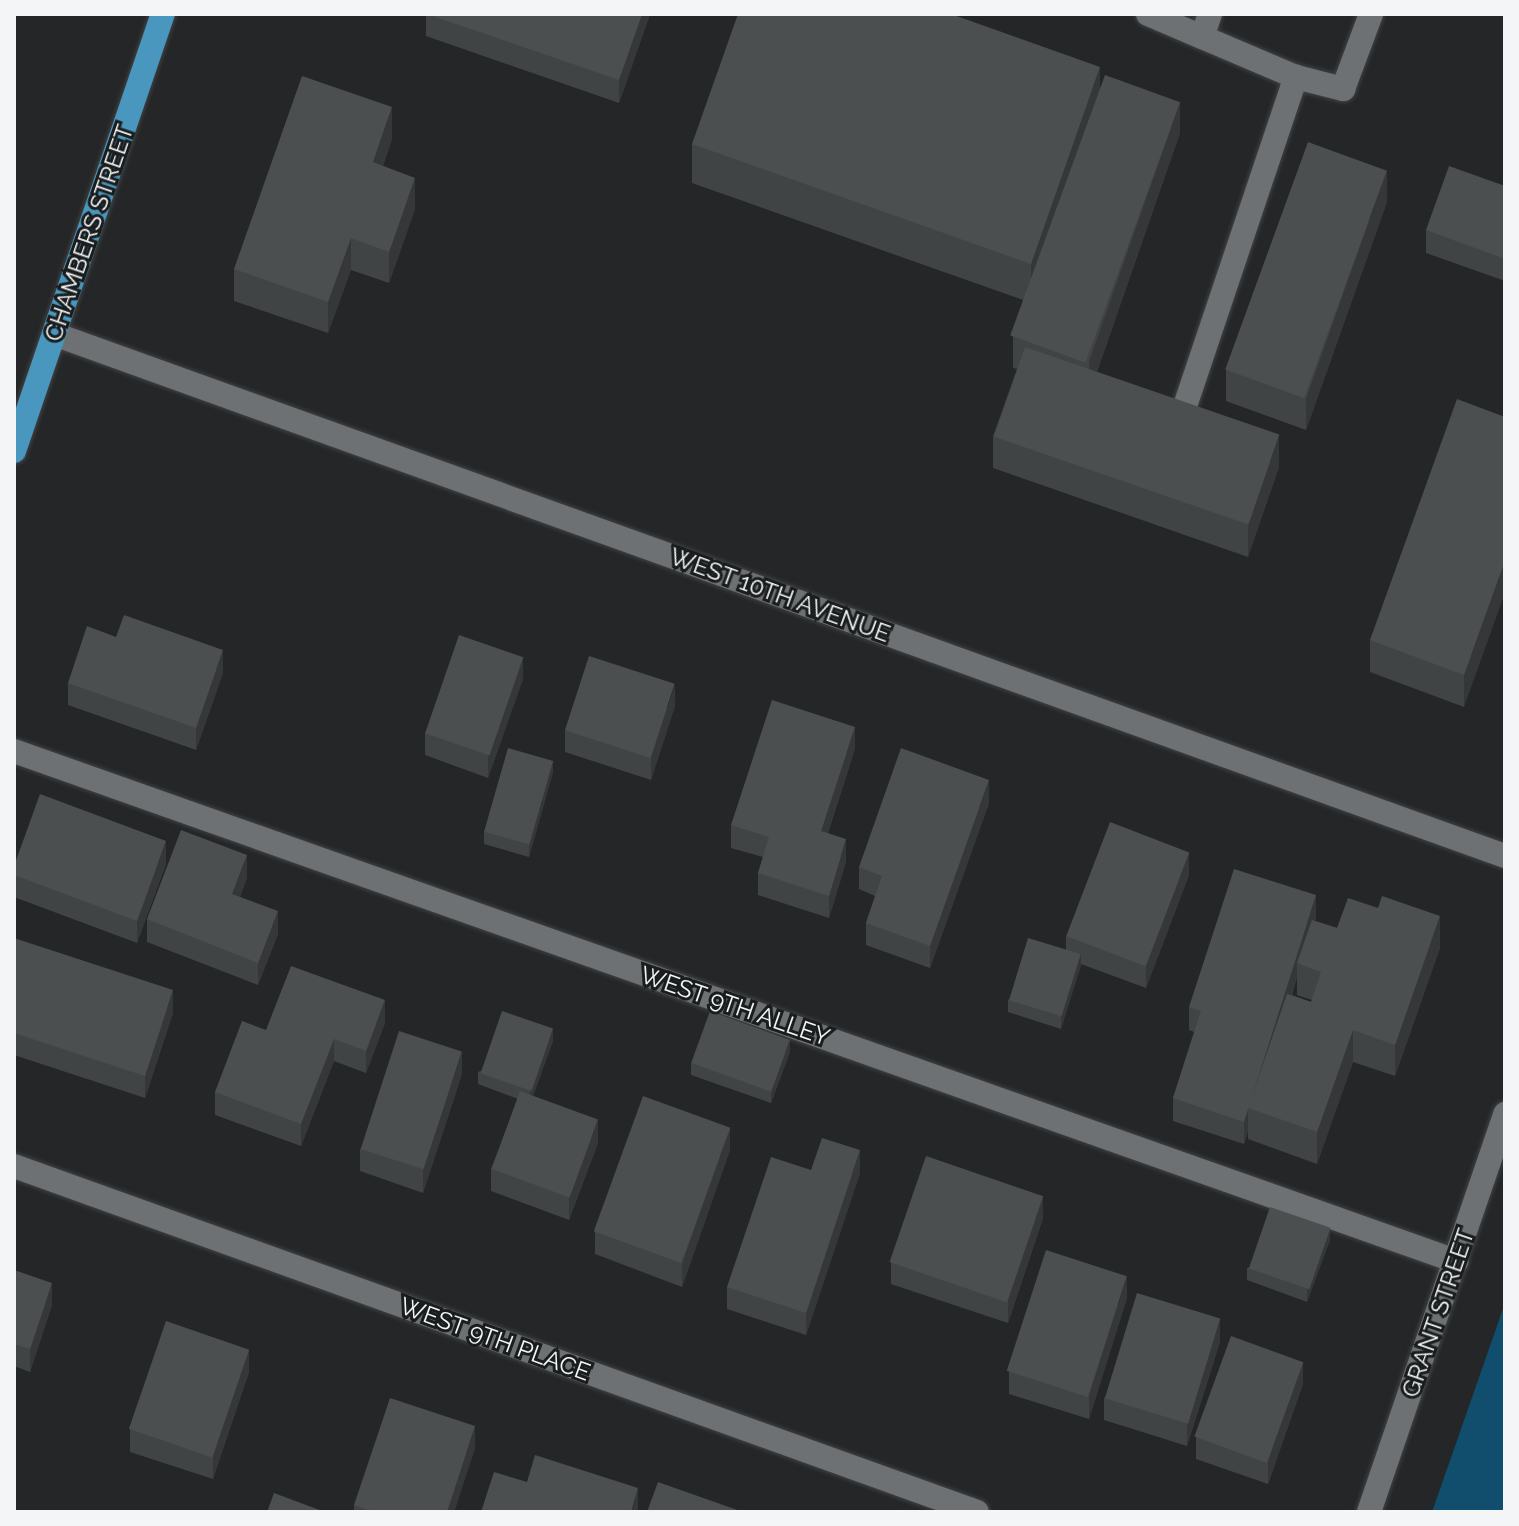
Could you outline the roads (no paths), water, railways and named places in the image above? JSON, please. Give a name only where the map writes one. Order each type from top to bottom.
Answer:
[{"type":"main road","name":"CHAMBERS STREET","points":[[14,451],[163,14]]},
{"type":"street","points":[[1148,14],[1206,25],[1296,77],[1343,89],[1371,14]]},
{"type":"street","points":[[1183,412],[1296,77]]},
{"type":"street","name":"WEST 10TH AVENUE","points":[[54,334],[1505,856]]},
{"type":"street","name":"WEST 9TH ALLEY","points":[[14,751],[1456,1261]]},
{"type":"street","name":"GRANT STREET","points":[[1369,1512],[1505,1114]]},
{"type":"street","name":"WEST 9TH PLACE","points":[[14,1166],[977,1512]]}]
